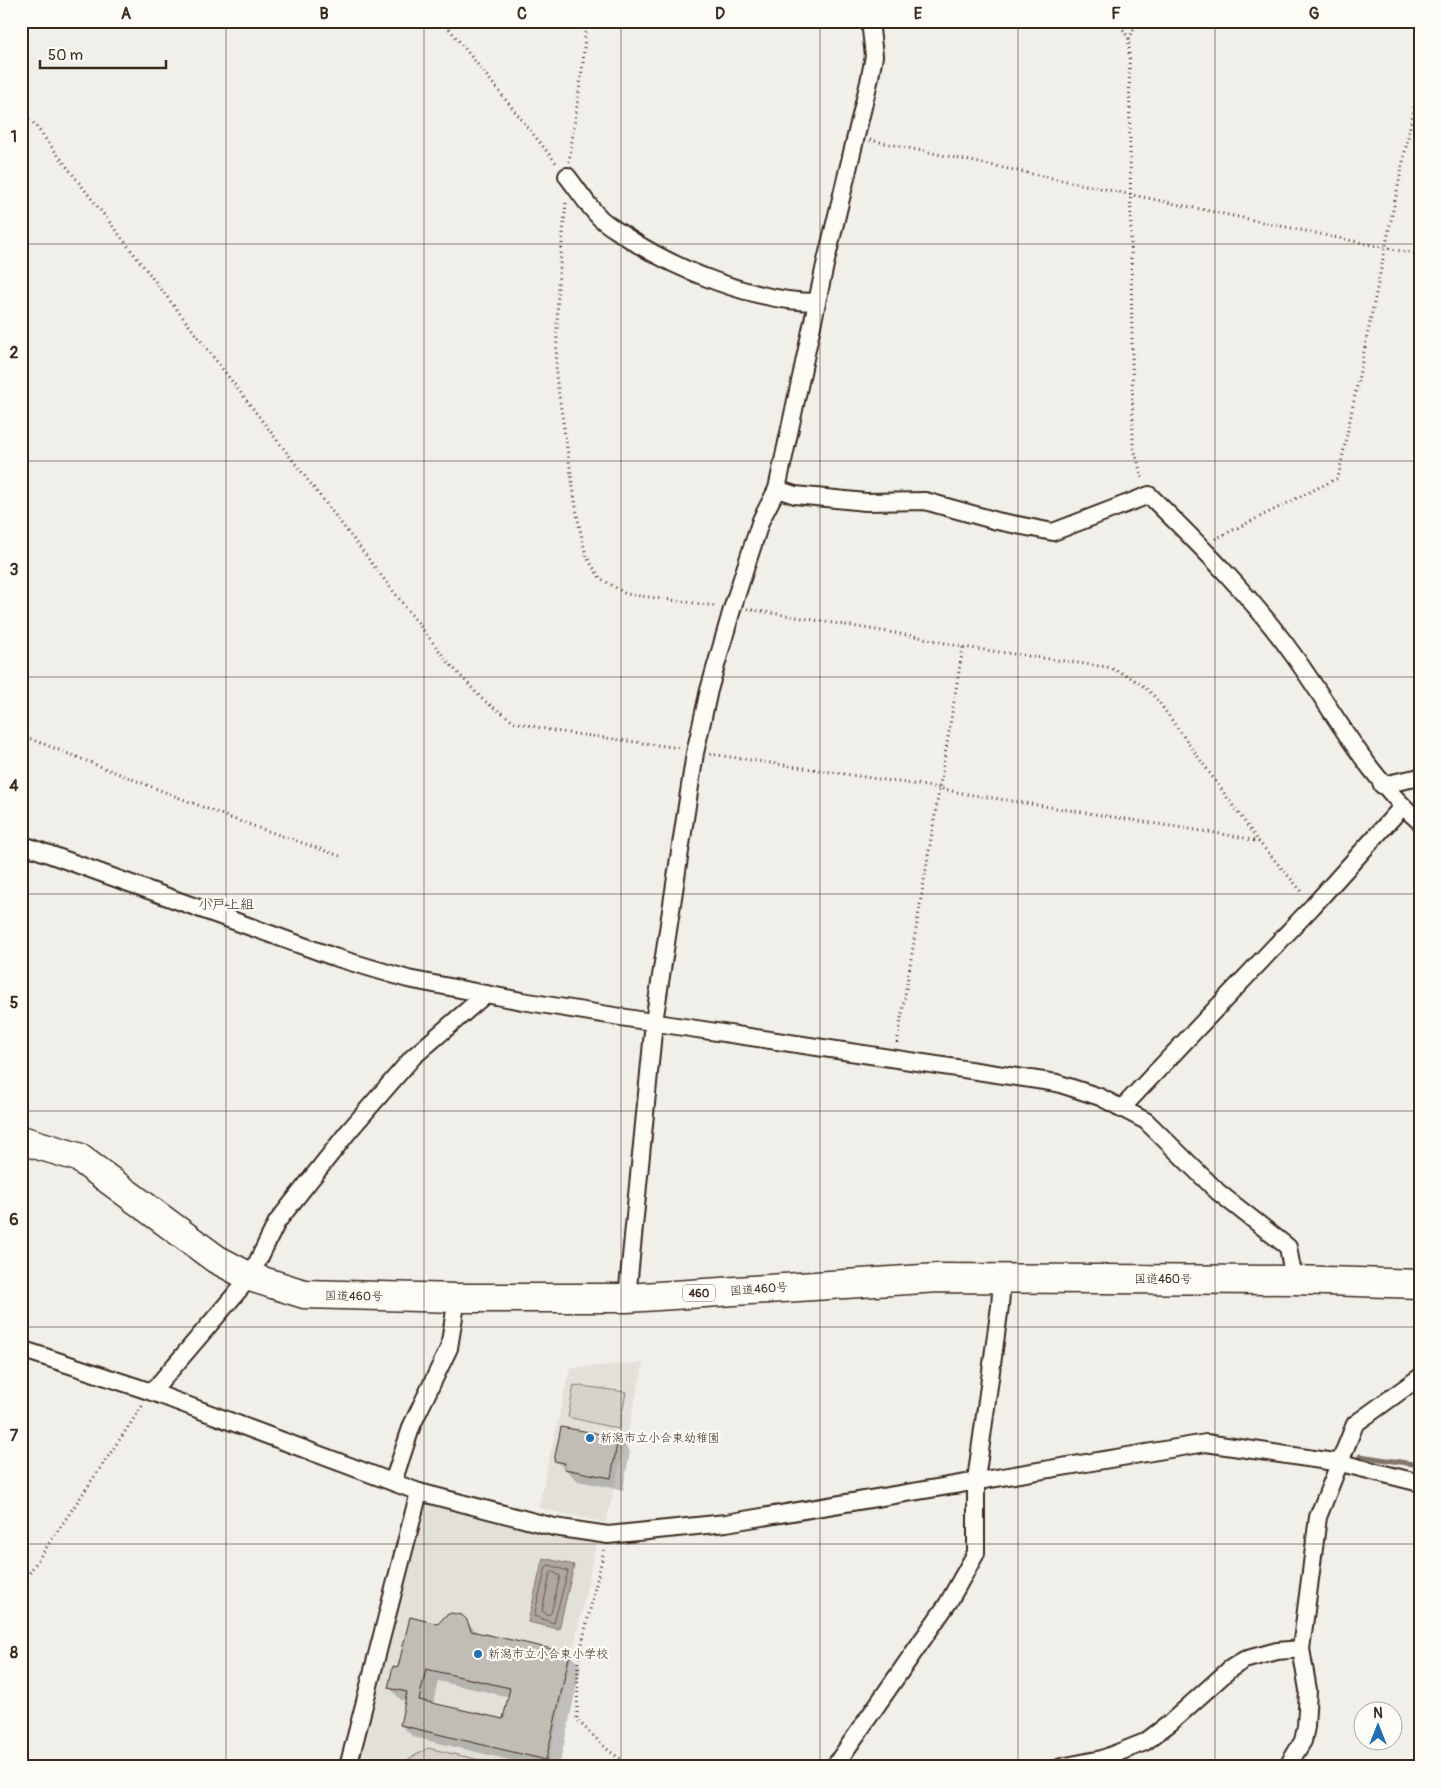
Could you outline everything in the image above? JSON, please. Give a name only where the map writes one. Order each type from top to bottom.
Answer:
[{"type":"highway","name":"国道460号","points":[[21,1140],[78,1157],[216,1259],[250,1277],[304,1294],[457,1298],[627,1298],[919,1279],[1294,1280],[1420,1284]]},
{"type":"street","points":[[627,1298],[654,1022],[695,753],[733,606],[761,520],[777,489],[874,56],[870,21]]},
{"type":"street","points":[[567,176],[600,219],[646,250],[687,269],[756,294],[783,301],[818,302]]},
{"type":"street","points":[[777,489],[795,496],[866,502],[925,501],[997,521],[1053,532],[1150,495],[1202,546],[1262,612],[1382,785],[1402,807],[1420,822]]},
{"type":"street","points":[[1382,785],[1420,777]]},
{"type":"street","points":[[1121,1109],[1313,906],[1402,807]]},
{"type":"street","points":[[21,844],[334,957],[408,979],[654,1022],[1057,1083],[1100,1097],[1146,1121],[1218,1192],[1288,1247],[1294,1280]]},
{"type":"street","points":[[152,1392],[250,1277],[276,1222],[348,1132],[413,1057],[486,994]]},
{"type":"street","points":[[834,1767],[948,1604],[976,1553],[976,1480],[1002,1279]]},
{"type":"street","points":[[393,1482],[412,1425],[449,1348],[457,1298]]},
{"type":"street","points":[[21,1349],[152,1392],[419,1492],[554,1527],[608,1535],[726,1523],[1206,1443],[1341,1463],[1420,1483]]},
{"type":"street","points":[[1287,1767],[1302,1741],[1306,1727],[1308,1690],[1301,1649],[1318,1517],[1355,1424],[1420,1377]]},
{"type":"street","points":[[348,1767],[419,1492]]},
{"type":"street","points":[[1060,1767],[1085,1764],[1102,1759],[1145,1742],[1170,1723],[1230,1669],[1244,1660],[1277,1651],[1301,1649]]},
{"type":"path","points":[[443,21],[567,176]]},
{"type":"path","points":[[586,21],[583,63],[567,176],[558,285],[556,376],[578,520],[586,556],[600,578],[626,594],[708,606],[733,606],[919,637],[963,647],[1107,666],[1128,674],[1140,682],[1156,698],[1259,842],[1313,906]]},
{"type":"path","points":[[1118,21],[1129,39]]},
{"type":"path","points":[[1138,21],[1129,39],[1133,446],[1143,481],[1150,495]]},
{"type":"path","points":[[1202,546],[1260,515],[1338,478],[1420,80]]},
{"type":"path","points":[[21,108],[447,661],[483,700],[515,722],[554,731],[684,748],[695,753],[939,788],[1259,842]]},
{"type":"path","points":[[855,138],[1420,255]]},
{"type":"path","points":[[894,1058],[963,647]]},
{"type":"path","points":[[21,736],[233,819],[343,857]]},
{"type":"path","points":[[21,1585],[152,1392]]},
{"type":"path","points":[[608,1535],[578,1661],[577,1720],[608,1750],[632,1767]]},
{"type":"shaded area","name":"新潟市立小合東幼稚園","points":[[644,1363],[606,1523],[538,1508],[570,1368]]},
{"type":"shaded area","points":[[574,1385],[626,1392],[619,1429],[568,1417]]},
{"type":"shaded area","name":"新潟市立小合東小学校","points":[[422,1501],[597,1541],[547,1767],[356,1767]]},
{"type":"shaded area","points":[[428,1748],[510,1767],[395,1767]]},
{"type":"water","points":[[543,1558],[574,1565],[559,1629],[528,1622]]},
{"type":"building","points":[[561,1427],[618,1437],[611,1478],[564,1469],[565,1463],[554,1461]]},
{"type":"building","points":[[451,1613],[462,1615],[467,1620],[471,1631],[570,1653],[546,1760],[400,1725],[407,1692],[388,1688],[393,1666],[398,1667],[410,1617],[438,1624],[445,1616]],"holes":[[[426,1669],[510,1688],[503,1719],[419,1700]]]},
{"type":"waterway","points":[[1360,1456],[1420,1465]]},
{"type":"place","name":"新潟市立小合東幼稚園","points":[[590,1438]]},
{"type":"place","name":"新潟市立小合東小学校","points":[[478,1654]]},
{"type":"district","name":"小戸上組","points":[[226,904]]}]
